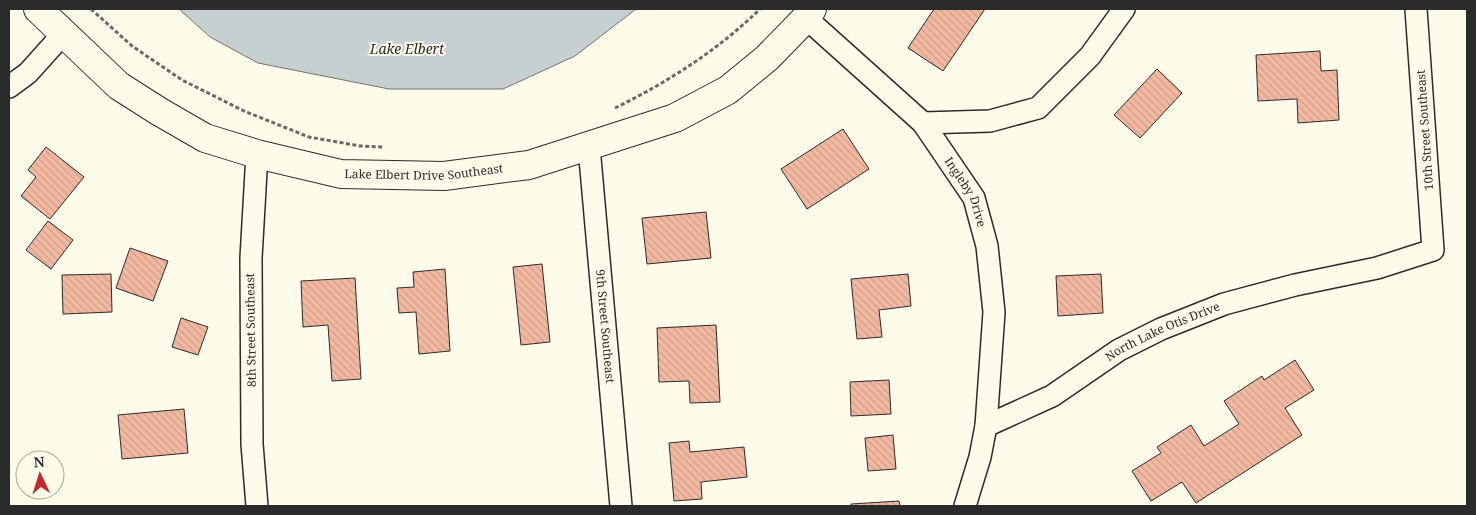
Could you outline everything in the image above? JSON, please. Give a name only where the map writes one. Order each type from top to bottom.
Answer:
[{"type":"main road","name":"Lake Elbert Drive Southeast","points":[[38,9],[119,86],[206,138],[258,154],[341,174],[444,176],[529,165],[675,118],[728,90],[767,58],[809,13]]},
{"type":"street","points":[[923,123],[990,121],[1038,108],[1090,56],[1124,9]]},
{"type":"street","name":"10th Street Southeast","points":[[1416,9],[1433,250]]},
{"type":"street","name":"Ingleby Drive","points":[[809,13],[923,123],[974,198],[987,246],[994,312],[990,391],[986,426]]},
{"type":"street","points":[[9,87],[28,73],[63,34]]},
{"type":"street","name":"9th Street Southeast","points":[[589,147],[621,506]]},
{"type":"street","name":"8th Street Southeast","points":[[257,506],[252,444],[251,258],[258,154]]},
{"type":"street","name":"North Lake Otis Drive","points":[[986,426],[1052,396],[1119,350],[1161,329],[1215,307],[1295,285],[1377,268],[1433,250]]},
{"type":"street","points":[[965,506],[980,457],[986,426]]},
{"type":"path","points":[[91,9],[132,46],[182,80],[244,111],[308,137],[360,146],[388,147]]},
{"type":"path","points":[[611,110],[647,92],[701,58],[760,9]]},
{"type":"water","name":"Lake Elbert","points":[[179,9],[636,9],[575,56],[503,89],[389,89],[258,63],[210,37]]},
{"type":"building","points":[[934,9],[985,9],[943,71],[908,48]]},
{"type":"building","points":[[1320,51],[1321,71],[1337,70],[1339,120],[1298,123],[1297,99],[1258,101],[1256,55]]},
{"type":"building","points":[[1157,69],[1182,93],[1140,138],[1114,115]]},
{"type":"building","points":[[843,129],[869,169],[807,209],[781,169]]},
{"type":"building","points":[[46,147],[84,177],[50,219],[21,196],[36,177],[28,170]]},
{"type":"building","points":[[706,212],[711,258],[647,264],[642,218]]},
{"type":"building","points":[[48,221],[73,240],[51,269],[26,250]]},
{"type":"building","points":[[130,248],[168,261],[153,301],[116,288]]},
{"type":"building","points":[[542,264],[550,342],[521,345],[513,267]]},
{"type":"building","points":[[445,269],[450,351],[419,354],[416,312],[399,313],[397,288],[414,287],[413,272]]},
{"type":"building","points":[[111,274],[112,312],[63,314],[62,275]]},
{"type":"building","points":[[908,274],[911,306],[879,310],[882,337],[857,339],[851,279]]},
{"type":"building","points":[[1101,274],[1103,313],[1058,316],[1056,276]]},
{"type":"building","points":[[355,278],[361,379],[332,381],[328,325],[303,327],[301,281]]},
{"type":"building","points":[[181,318],[208,327],[198,355],[172,347]]},
{"type":"building","points":[[716,325],[720,402],[690,403],[689,381],[659,382],[657,328]]},
{"type":"building","points":[[1295,360],[1314,390],[1285,408],[1302,435],[1196,503],[1182,482],[1151,501],[1132,471],[1161,453],[1157,447],[1191,425],[1204,446],[1239,424],[1224,401],[1262,376],[1264,380]]},
{"type":"building","points":[[889,380],[891,414],[851,416],[850,382]]},
{"type":"building","points":[[184,409],[188,453],[122,459],[118,415]]},
{"type":"building","points":[[893,435],[896,469],[868,471],[865,438]]},
{"type":"building","points":[[689,441],[690,452],[744,447],[747,477],[701,482],[702,499],[674,501],[669,443]]},
{"type":"building","points":[[899,501],[900,506],[851,506],[851,504]]}]
